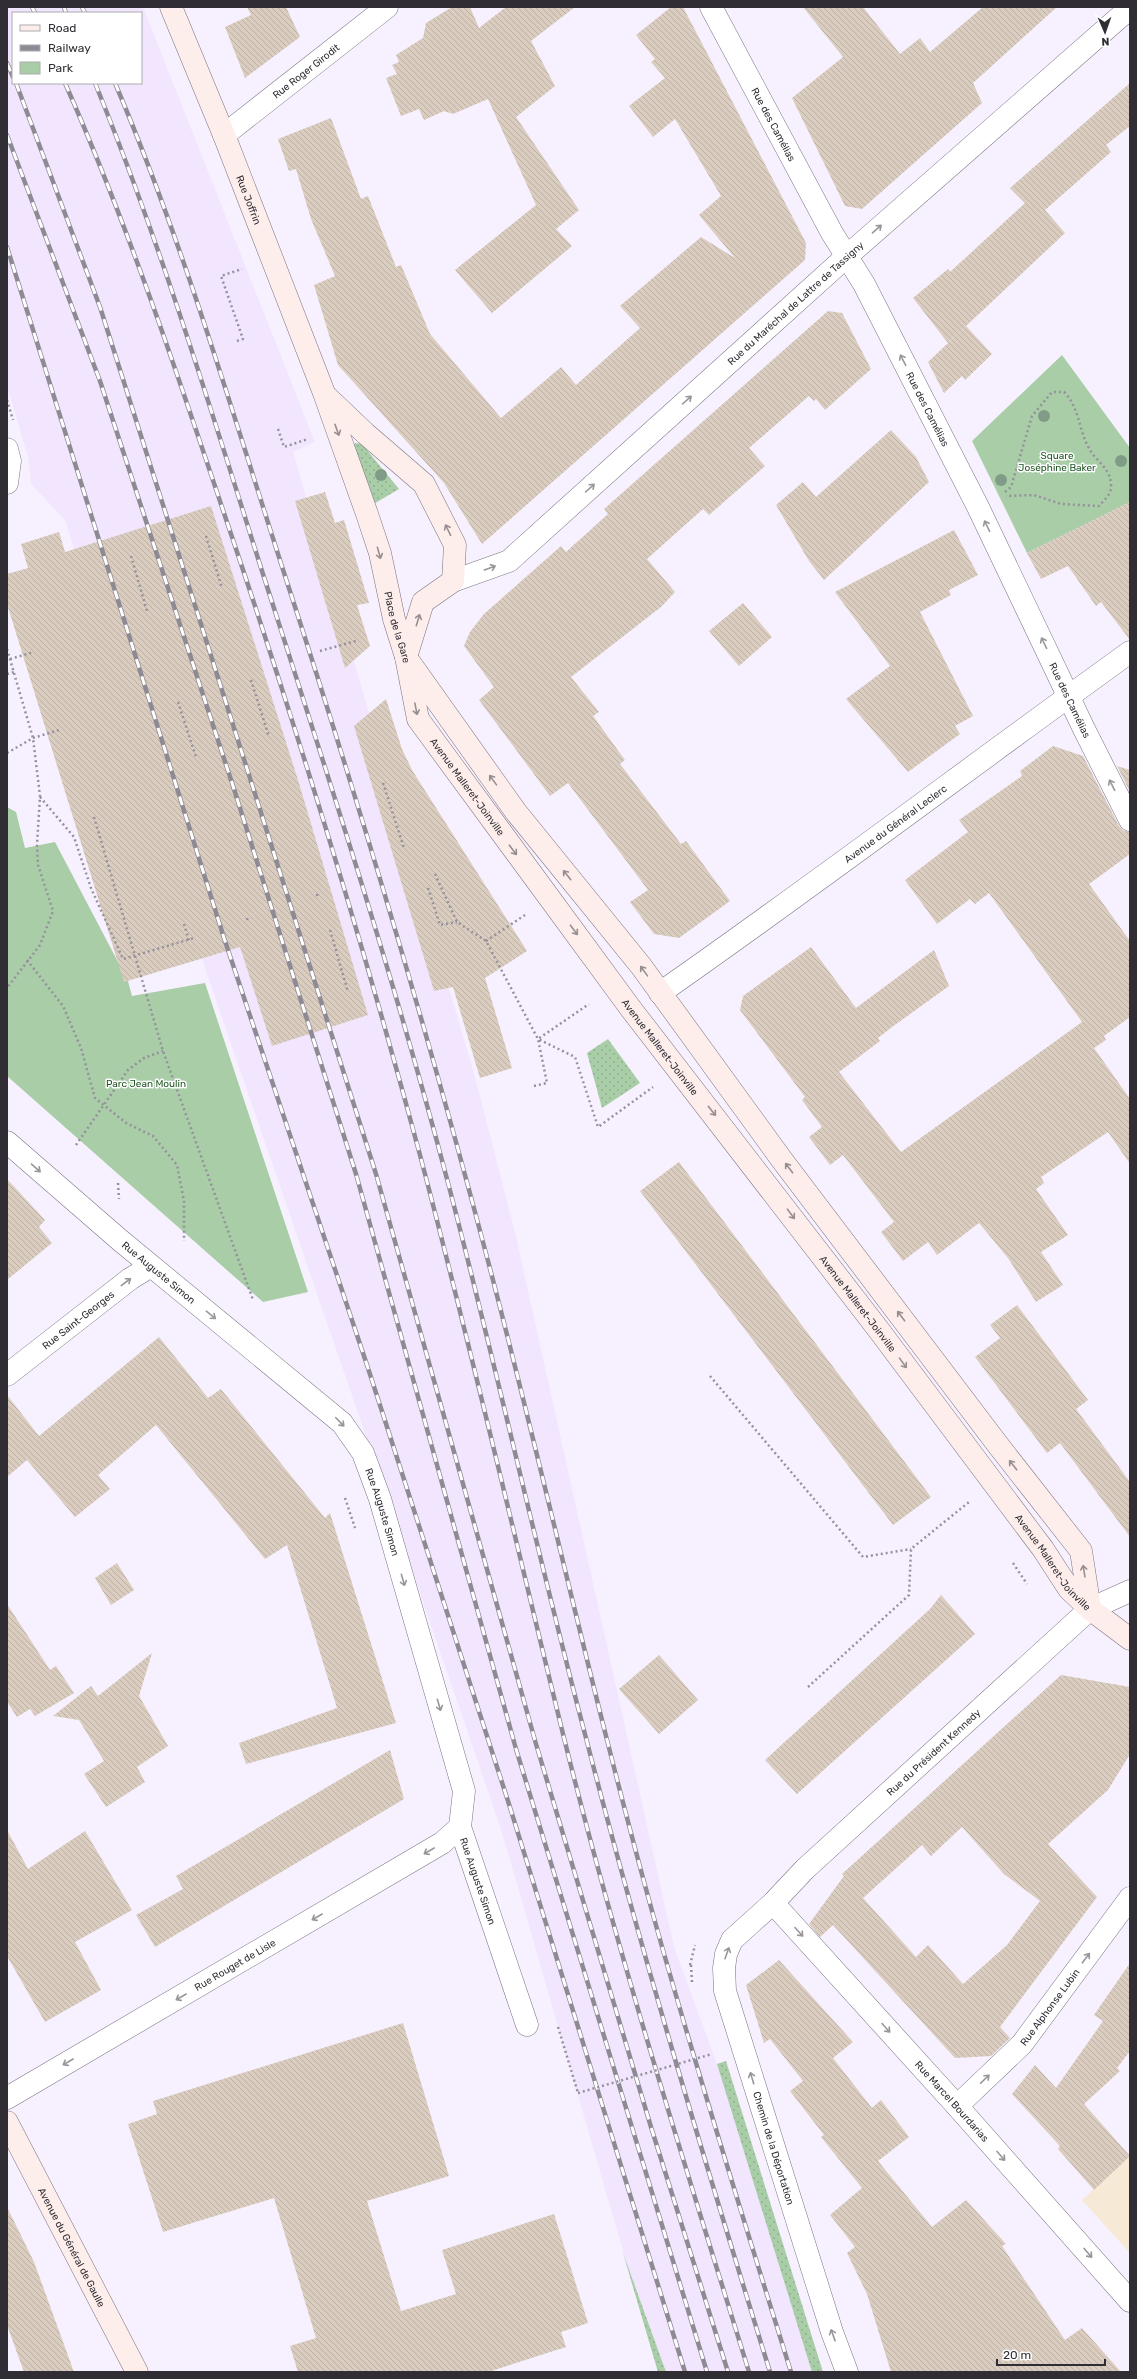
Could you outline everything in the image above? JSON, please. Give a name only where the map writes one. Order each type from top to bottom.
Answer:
[{"type":"street","name":"Rue Joffrin","points":[[172,7],[224,135],[324,393]]},
{"type":"street","name":"Rue Roger Girodit","points":[[224,135],[387,7]]},
{"type":"street","name":"Rue des Camélias","points":[[711,7],[846,257],[864,284],[975,500],[1068,695],[1130,820]]},
{"type":"street","name":"Rue du Maréchal de Lattre de Tassigny","points":[[453,581],[509,561],[846,257],[1130,8]]},
{"type":"street","points":[[324,393],[366,434],[424,484],[455,545],[453,581]]},
{"type":"street","name":"Place de la Gare","points":[[324,393],[380,553],[394,619],[406,657]]},
{"type":"street","points":[[7,449],[10,461],[7,483]]},
{"type":"street","name":"Place de la Gare","points":[[406,657],[423,602],[453,581]]},
{"type":"street","name":"Avenue du Général Leclerc","points":[[660,993],[816,882],[1068,695],[1130,652]]},
{"type":"street","name":"Avenue Malleret-Joinville","points":[[406,657],[418,719],[632,1009],[878,1329],[1043,1549],[1069,1589],[1090,1609]]},
{"type":"street","name":"Avenue Malleret-Joinville","points":[[406,657],[516,812],[619,938],[782,1160],[998,1445],[1081,1551],[1090,1609]]},
{"type":"street","name":"Rue Auguste Simon","points":[[7,1142],[151,1266],[342,1423],[363,1453],[380,1500],[464,1791],[460,1827],[527,2025]]},
{"type":"street","name":"Rue Saint-Georges","points":[[7,1375],[130,1279],[151,1266]]},
{"type":"street","name":"Rue du Président Kennedy","points":[[747,1927],[773,1903],[805,1869],[1090,1609],[1130,1590]]},
{"type":"street","points":[[1090,1609],[1130,1639]]},
{"type":"street","name":"Rue Rouget de Lisle","points":[[7,2098],[442,1843],[460,1827]]},
{"type":"street","name":"Rue Alphonse Lubin","points":[[957,2106],[1022,2044],[1130,1898]]},
{"type":"street","name":"Rue Marcel Bourdarias","points":[[773,1903],[957,2106],[1130,2301]]},
{"type":"street","name":"Chemin de la Déportation","points":[[747,1927],[732,1940],[726,1954],[723,1982],[725,1991],[832,2332],[847,2372]]},
{"type":"street","name":"Avenue du Général de Gaulle","points":[[7,2122],[137,2372]]},
{"type":"path","points":[[237,341],[243,339],[221,276],[242,268],[245,276]]},
{"type":"path","points":[[1052,392],[1064,392],[1073,401],[1081,432],[1090,451],[1106,467],[1112,484],[1111,491],[1099,506],[1061,504],[1034,495],[999,496],[1011,487],[1032,416],[1052,392]]},
{"type":"path","points":[[278,429],[284,447],[312,438]]},
{"type":"path","points":[[305,432],[307,439]]},
{"type":"path","points":[[206,536],[222,588]]},
{"type":"path","points":[[131,556],[147,611]]},
{"type":"path","points":[[320,651],[356,641]]},
{"type":"path","points":[[7,648],[34,738],[40,796],[37,845],[38,865],[53,912],[40,945],[7,988]]},
{"type":"path","points":[[10,659],[34,652]]},
{"type":"path","points":[[7,674],[14,672]]},
{"type":"path","points":[[251,680],[269,737]]},
{"type":"path","points":[[178,702],[196,757]]},
{"type":"path","points":[[7,753],[34,738],[58,730]]},
{"type":"path","points":[[384,783],[404,848]]},
{"type":"path","points":[[40,796],[74,836],[91,888],[124,959],[194,938]]},
{"type":"path","points":[[94,817],[163,1051],[253,1300]]},
{"type":"path","points":[[435,874],[457,922],[486,941],[538,1039],[547,1084],[534,1086]]},
{"type":"path","points":[[428,888],[440,925],[457,922]]},
{"type":"path","points":[[317,894],[318,899]]},
{"type":"path","points":[[486,941],[550,899]]},
{"type":"path","points":[[247,918],[248,923]]},
{"type":"path","points":[[184,924],[189,940]]},
{"type":"path","points":[[330,930],[348,992]]},
{"type":"path","points":[[27,960],[63,1006],[81,1048],[95,1098],[126,1123],[153,1136],[176,1165],[184,1201],[184,1241]]},
{"type":"path","points":[[538,1039],[595,1000]]},
{"type":"path","points":[[538,1039],[575,1057],[598,1127],[655,1085]]},
{"type":"path","points":[[76,1145],[128,1070],[144,1058],[163,1051]]},
{"type":"path","points":[[710,1376],[863,1557],[911,1549],[971,1500]]},
{"type":"path","points":[[343,1491],[357,1536]]},
{"type":"path","points":[[808,1688],[909,1595],[911,1549]]},
{"type":"path","points":[[558,2027],[578,2093],[712,2054]]},
{"type":"shaded area","points":[[7,7],[143,7],[315,442],[293,452],[475,1077],[515,1232],[674,1947],[717,2064],[818,2372],[658,2372],[501,1829],[203,962],[65,520],[31,484],[28,457],[7,386]]},
{"type":"shaded area","points":[[1130,2156],[1130,2253],[1082,2200]]},
{"type":"green space","name":"Square Joséphine Baker","points":[[1062,355],[1130,448],[1130,502],[1027,553],[972,441]]},
{"type":"green space","points":[[355,443],[362,444],[399,489],[372,505],[350,449]]},
{"type":"green space","name":"Parc Jean Moulin","points":[[7,807],[16,812],[25,848],[55,842],[128,981],[132,996],[205,983],[308,1292],[263,1302],[7,1076]]},
{"type":"green space","points":[[608,1039],[640,1083],[602,1108],[587,1053]]},
{"type":"green space","points":[[726,2061],[823,2372],[812,2372],[717,2064]]},
{"type":"green space","points":[[623,2253],[666,2372],[658,2372]]},
{"type":"building","points":[[247,7],[286,7],[300,37],[245,78],[225,27],[251,15]]},
{"type":"building","points":[[452,7],[470,7],[479,28],[506,7],[575,7],[531,41],[555,86],[516,117],[579,210],[556,229],[572,246],[492,313],[455,270],[536,205],[488,99],[453,114],[444,111],[424,120],[419,109],[401,116],[386,78],[397,74],[392,65],[399,62],[396,55],[423,38],[426,23]]},
{"type":"building","points":[[671,7],[683,7],[806,243],[805,260],[482,544],[444,483],[338,365],[314,285],[335,276],[311,219],[296,169],[289,171],[278,139],[331,118],[361,199],[368,196],[396,267],[401,265],[430,334],[501,418],[561,367],[576,385],[640,328],[620,306],[701,237],[735,258],[699,215],[721,196],[675,119],[653,137],[629,106],[665,78],[651,62],[655,59],[636,35]]},
{"type":"building","points":[[803,7],[863,7],[900,54],[920,38],[930,52],[983,7],[1057,7],[973,83],[982,103],[862,209],[845,206],[792,98],[843,57]]},
{"type":"building","points":[[1130,83],[1130,126],[1106,145],[1111,152],[1045,210],[1065,233],[948,343],[913,298],[948,269],[950,272],[1025,203],[1010,188]]},
{"type":"building","points":[[828,311],[842,313],[871,369],[825,410],[816,399],[814,401],[809,396],[749,448],[765,466],[709,515],[703,509],[647,559],[675,592],[661,607],[571,677],[599,712],[593,716],[625,760],[620,764],[681,844],[686,841],[730,901],[679,938],[654,934],[630,902],[648,890],[568,783],[550,796],[479,700],[494,687],[464,646],[470,632],[484,614],[561,546],[566,552],[608,514],[604,509]]},
{"type":"building","points":[[966,326],[992,354],[965,380],[962,376],[944,393],[928,362]]},
{"type":"building","points":[[891,430],[916,457],[929,482],[824,580],[809,561],[776,505],[803,482],[816,497]]},
{"type":"building","points":[[325,492],[335,523],[344,520],[369,603],[357,605],[370,646],[345,668],[295,501]]},
{"type":"building","points":[[1130,502],[1130,640],[1101,602],[1096,606],[1068,566],[1041,579],[1027,553]]},
{"type":"building","points":[[211,506],[298,780],[368,1015],[272,1046],[240,947],[124,982],[7,604],[7,574],[28,568],[21,544],[59,532],[65,552]]},
{"type":"building","points":[[954,530],[978,575],[949,590],[951,595],[920,612],[973,716],[955,726],[960,734],[908,772],[846,699],[890,666],[835,592]]},
{"type":"building","points":[[743,603],[772,637],[739,666],[709,631]]},
{"type":"building","points":[[386,699],[402,749],[412,770],[527,951],[485,978],[512,1068],[480,1078],[453,987],[434,991],[354,726]]},
{"type":"building","points":[[1053,746],[1083,756],[1119,826],[1124,831],[1130,832],[1130,854],[1089,884],[1130,941],[1130,1017],[1104,1036],[1106,1040],[1094,1048],[1130,1099],[1130,1164],[1108,1132],[1041,1177],[1044,1183],[1036,1189],[1068,1235],[1041,1252],[1063,1285],[1036,1302],[1008,1258],[979,1223],[937,1255],[928,1242],[903,1261],[881,1232],[894,1222],[843,1155],[830,1165],[809,1137],[822,1127],[802,1100],[805,1097],[740,1010],[743,996],[811,947],[856,1008],[934,950],[949,986],[892,1027],[878,1038],[880,1041],[839,1072],[901,1152],[1082,1022],[989,893],[975,904],[970,899],[937,924],[905,880],[968,832],[959,820],[1022,776],[1020,771]]},
{"type":"building","points":[[1117,766],[1130,770],[1130,792]]},
{"type":"building","points":[[679,1162],[931,1497],[893,1525],[640,1191]]},
{"type":"building","points":[[7,1179],[45,1220],[39,1227],[52,1243],[7,1280]]},
{"type":"building","points":[[1017,1305],[1088,1400],[1076,1409],[1130,1482],[1130,1537],[1060,1443],[1047,1453],[975,1357],[1000,1338],[990,1325]]},
{"type":"building","points":[[159,1337],[208,1398],[221,1389],[325,1518],[330,1513],[396,1723],[246,1764],[239,1743],[337,1708],[287,1545],[265,1559],[156,1425],[98,1475],[110,1489],[75,1517],[27,1460],[7,1477],[7,1395],[39,1436]]},
{"type":"building","points":[[117,1563],[134,1590],[111,1605],[95,1578]]},
{"type":"building","points":[[941,1595],[975,1634],[797,1794],[765,1760],[930,1609]]},
{"type":"building","points":[[7,1604],[50,1670],[56,1666],[74,1693],[35,1716],[30,1709],[17,1717],[7,1702]]},
{"type":"building","points":[[152,1653],[139,1696],[168,1746],[137,1767],[145,1782],[106,1807],[84,1774],[104,1761],[79,1720],[53,1716],[91,1686],[98,1696]]},
{"type":"building","points":[[659,1655],[698,1700],[659,1734],[619,1689]]},
{"type":"building","points":[[1061,1675],[1130,1687],[1130,1754],[1108,1790],[1048,1844],[1097,1897],[1000,2027],[1010,2038],[991,2056],[955,2058],[833,1925],[820,1937],[809,1924],[844,1876],[842,1874]],"holes":[[[962,1827],[1004,1874],[1040,1901],[1007,1945],[963,1984],[928,1945],[916,1957],[863,1898],[922,1845],[931,1856]]]},
{"type":"building","points":[[390,1750],[404,1799],[155,1947],[136,1915],[183,1889],[176,1876]]},
{"type":"building","points":[[7,1830],[28,1869],[85,1831],[132,1910],[75,1942],[101,1990],[45,2022],[7,1956]]},
{"type":"building","points":[[779,1960],[853,2042],[833,2058],[872,2108],[881,2100],[909,2137],[878,2161],[932,2227],[966,2200],[1006,2244],[1002,2246],[1065,2340],[1082,2328],[1121,2372],[891,2372],[867,2294],[847,2253],[855,2247],[830,2215],[862,2188],[821,2137],[824,2135],[790,2091],[803,2081],[770,2039],[764,2043],[746,1985]]},
{"type":"building","points":[[1130,1963],[1130,2051],[1117,2068],[1120,2071],[1084,2104],[1130,2156],[1094,2190],[1058,2149],[1060,2146],[1012,2094],[1035,2065],[1056,2088],[1103,2021],[1094,2015]]},
{"type":"building","points":[[403,2023],[449,2176],[367,2201],[401,2311],[456,2294],[442,2250],[554,2214],[588,2323],[561,2332],[566,2347],[488,2372],[298,2372],[290,2346],[316,2338],[274,2198],[163,2232],[128,2124],[157,2114],[153,2101]]},
{"type":"building","points":[[7,2207],[34,2262],[74,2372],[24,2372],[7,2325]]},
{"type":"railway","points":[[32,7],[34,12]]},
{"type":"railway","points":[[64,7],[66,12]]},
{"type":"railway","points":[[82,7],[84,12]]},
{"type":"railway","points":[[7,63],[12,75]]},
{"type":"railway","points":[[16,84],[100,307],[376,1174],[536,1744],[651,2127],[728,2372]]},
{"type":"railway","points":[[65,84],[89,138],[133,250],[173,363],[282,688],[354,921],[399,1077],[439,1227],[584,1818],[652,2056],[749,2372]]},
{"type":"railway","points":[[95,84],[119,143],[163,264],[335,798],[382,950],[447,1179],[550,1599],[607,1818],[674,2056],[770,2372]]},
{"type":"railway","points":[[115,84],[140,144],[186,268],[207,331],[341,751],[392,920],[442,1090],[488,1261],[531,1429],[614,1768],[659,1936],[707,2100],[791,2372]]},
{"type":"railway","points":[[7,135],[100,381],[233,786],[356,1174],[516,1749],[707,2372]]},
{"type":"railway","points":[[7,247],[224,938],[367,1365],[508,1801],[685,2372]]}]
